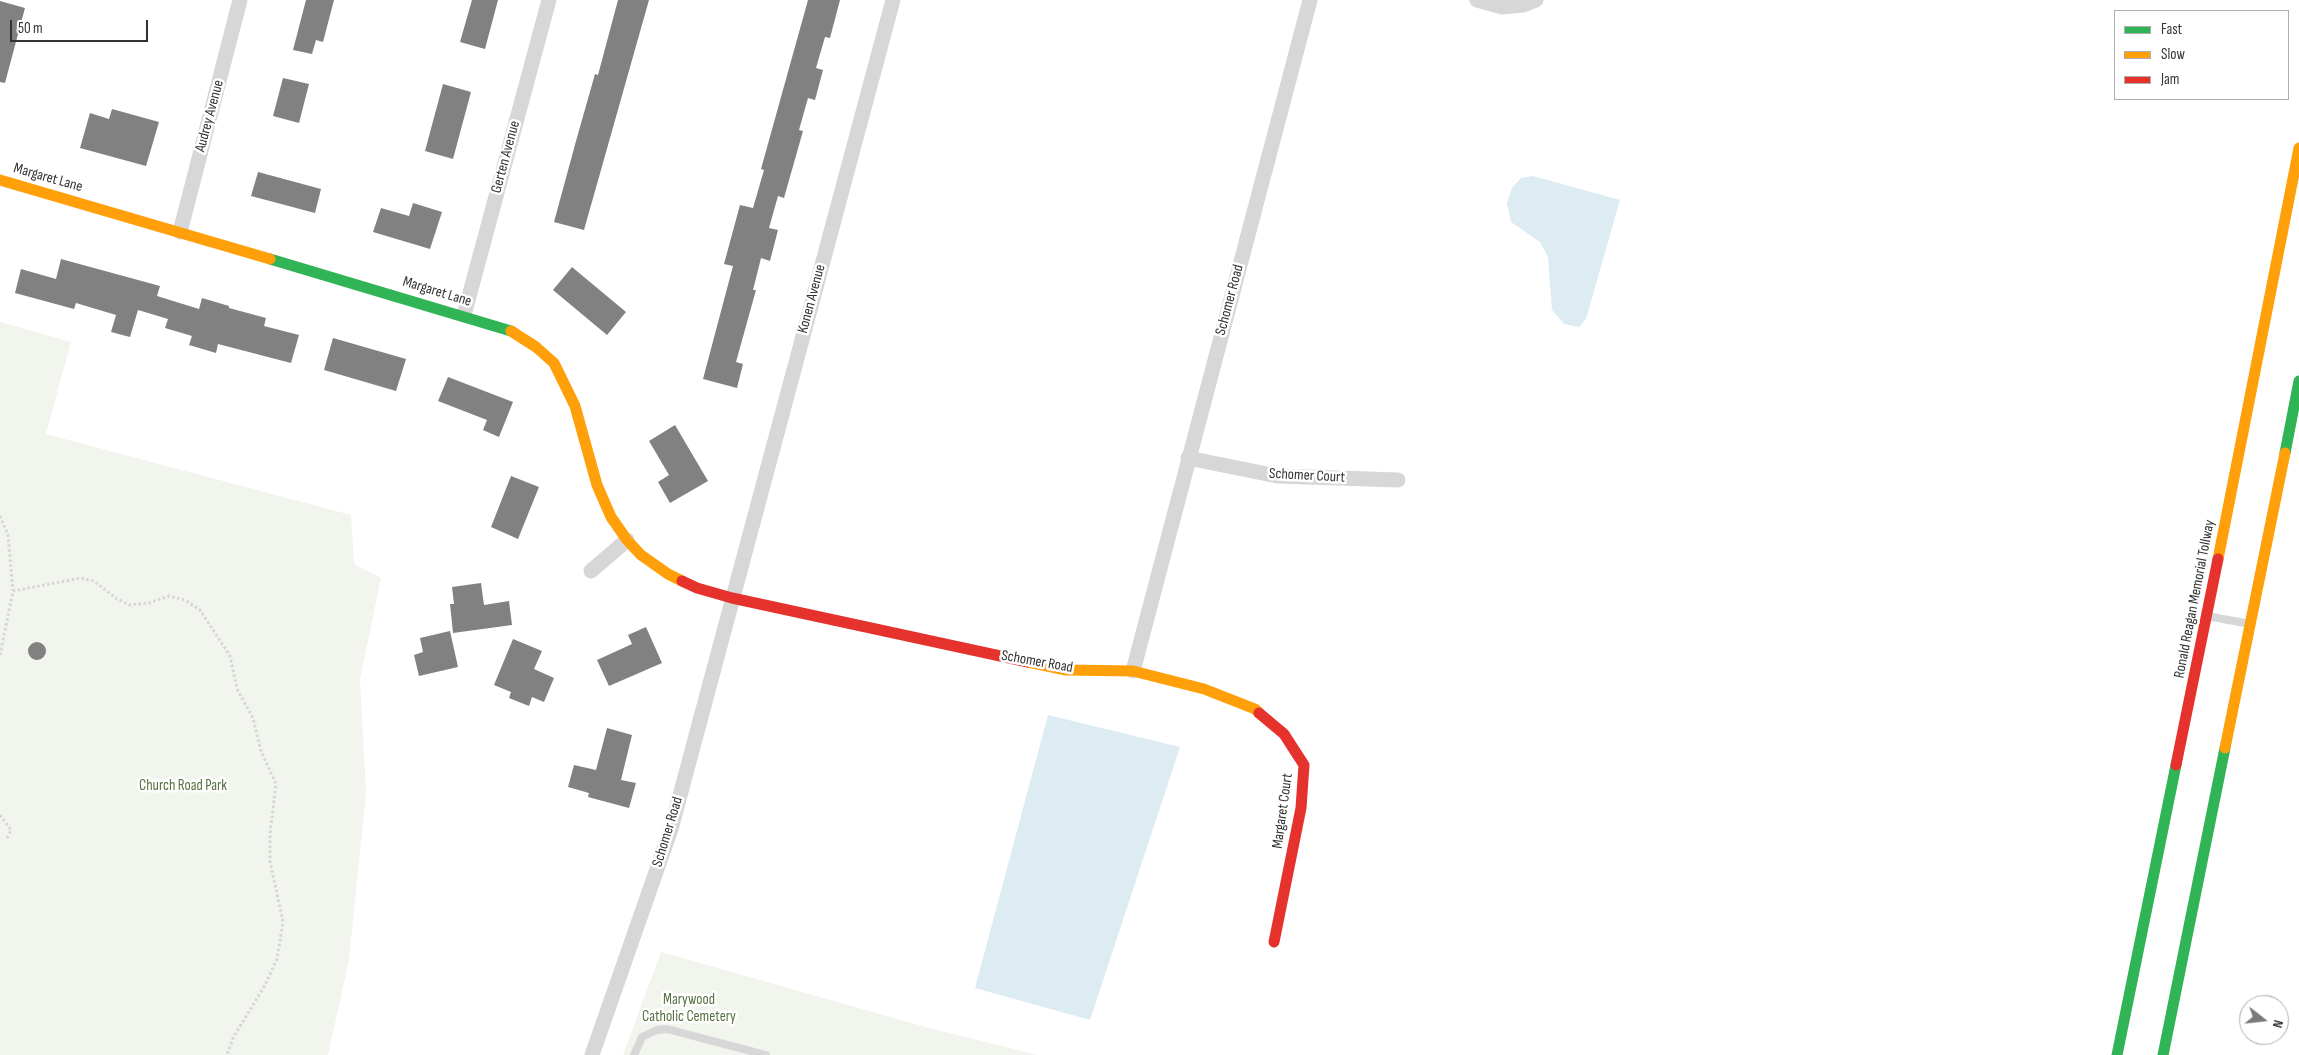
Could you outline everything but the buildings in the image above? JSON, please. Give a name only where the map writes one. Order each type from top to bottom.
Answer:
[{"type":"main road","name":"Ronald Reagan Memorial Tollway","points":[[2117,1055],[2299,148]]},
{"type":"main road","name":"Margaret Lane","points":[[0,180],[464,315],[508,330],[536,347],[554,363],[575,406],[596,485],[611,517],[627,540],[641,555],[668,574],[697,588],[732,598]]},
{"type":"main road","points":[[2163,1055],[2299,381]]},
{"type":"main road","name":"Schomer Road","points":[[732,598],[1066,670],[1133,671]]},
{"type":"main road","name":"Margaret Court","points":[[1133,671],[1204,688],[1255,709],[1284,734],[1304,765],[1301,808],[1274,942]]},
{"type":"street","name":"Audrey Avenue","points":[[180,232],[240,0]]},
{"type":"street","name":"Gerten Avenue","points":[[464,315],[549,0]]},
{"type":"street","name":"Konen Avenue","points":[[732,598],[893,0]]},
{"type":"street","name":"Schomer Road","points":[[1133,671],[1310,0]]},
{"type":"street","points":[[1477,0],[1502,7],[1523,6],[1536,0]]},
{"type":"street","name":"Schomer Court","points":[[1188,458],[1277,476],[1398,480]]},
{"type":"street","points":[[591,571],[627,540]]},
{"type":"street","name":"Schomer Road","points":[[592,1055],[671,829],[732,598]]},
{"type":"lane","points":[[2206,616],[2249,624]]},
{"type":"lane","points":[[634,1055],[642,1038],[649,1032],[662,1029],[766,1055]]},
{"type":"path","points":[[0,516],[8,535],[13,591],[0,655]]},
{"type":"path","points":[[13,591],[81,578],[94,581],[117,599],[130,605],[149,603],[169,596],[185,600],[200,610],[230,656],[237,689],[253,718],[261,751],[276,784],[270,834],[270,861],[284,922],[277,959],[266,985],[233,1038],[227,1055]]},
{"type":"path","points":[[0,815],[11,830],[7,838]]},
{"type":"green space","name":"Church Road Park","points":[[0,322],[71,342],[46,434],[351,515],[354,564],[381,578],[360,679],[366,793],[349,960],[328,1055],[0,1055]]},
{"type":"green space","name":"Marywood Catholic Cemetery","points":[[661,952],[929,1028],[1038,1055],[623,1055]]},
{"type":"shaded area","points":[[1533,176],[1620,200],[1586,319],[1579,327],[1564,324],[1552,310],[1548,257],[1540,242],[1511,222],[1507,203],[1512,188],[1521,178]]},
{"type":"shaded area","points":[[1048,715],[1180,747],[1090,1020],[975,988]]},
{"type":"traffic: fast","points":[[270,259],[511,331]]},
{"type":"traffic: fast","points":[[2285,453],[2299,381]]},
{"type":"traffic: fast","points":[[2163,1055],[2225,748]]},
{"type":"traffic: fast","points":[[2117,1055],[2176,765]]},
{"type":"traffic: slow","points":[[2218,559],[2299,148]]},
{"type":"traffic: slow","points":[[0,180],[270,259]]},
{"type":"traffic: slow","points":[[511,331],[536,347],[554,363],[575,406],[597,485],[611,517],[627,540],[641,555],[668,574],[682,581]]},
{"type":"traffic: slow","points":[[2225,748],[2285,453]]},
{"type":"traffic: slow","points":[[1028,662],[1066,670],[1133,671],[1204,689],[1255,709],[1259,713]]},
{"type":"traffic: jam","points":[[2176,765],[2218,559]]},
{"type":"traffic: jam","points":[[682,581],[697,588],[732,598],[1028,662]]},
{"type":"traffic: jam","points":[[1259,713],[1284,734],[1304,765],[1301,808],[1274,942]]}]
